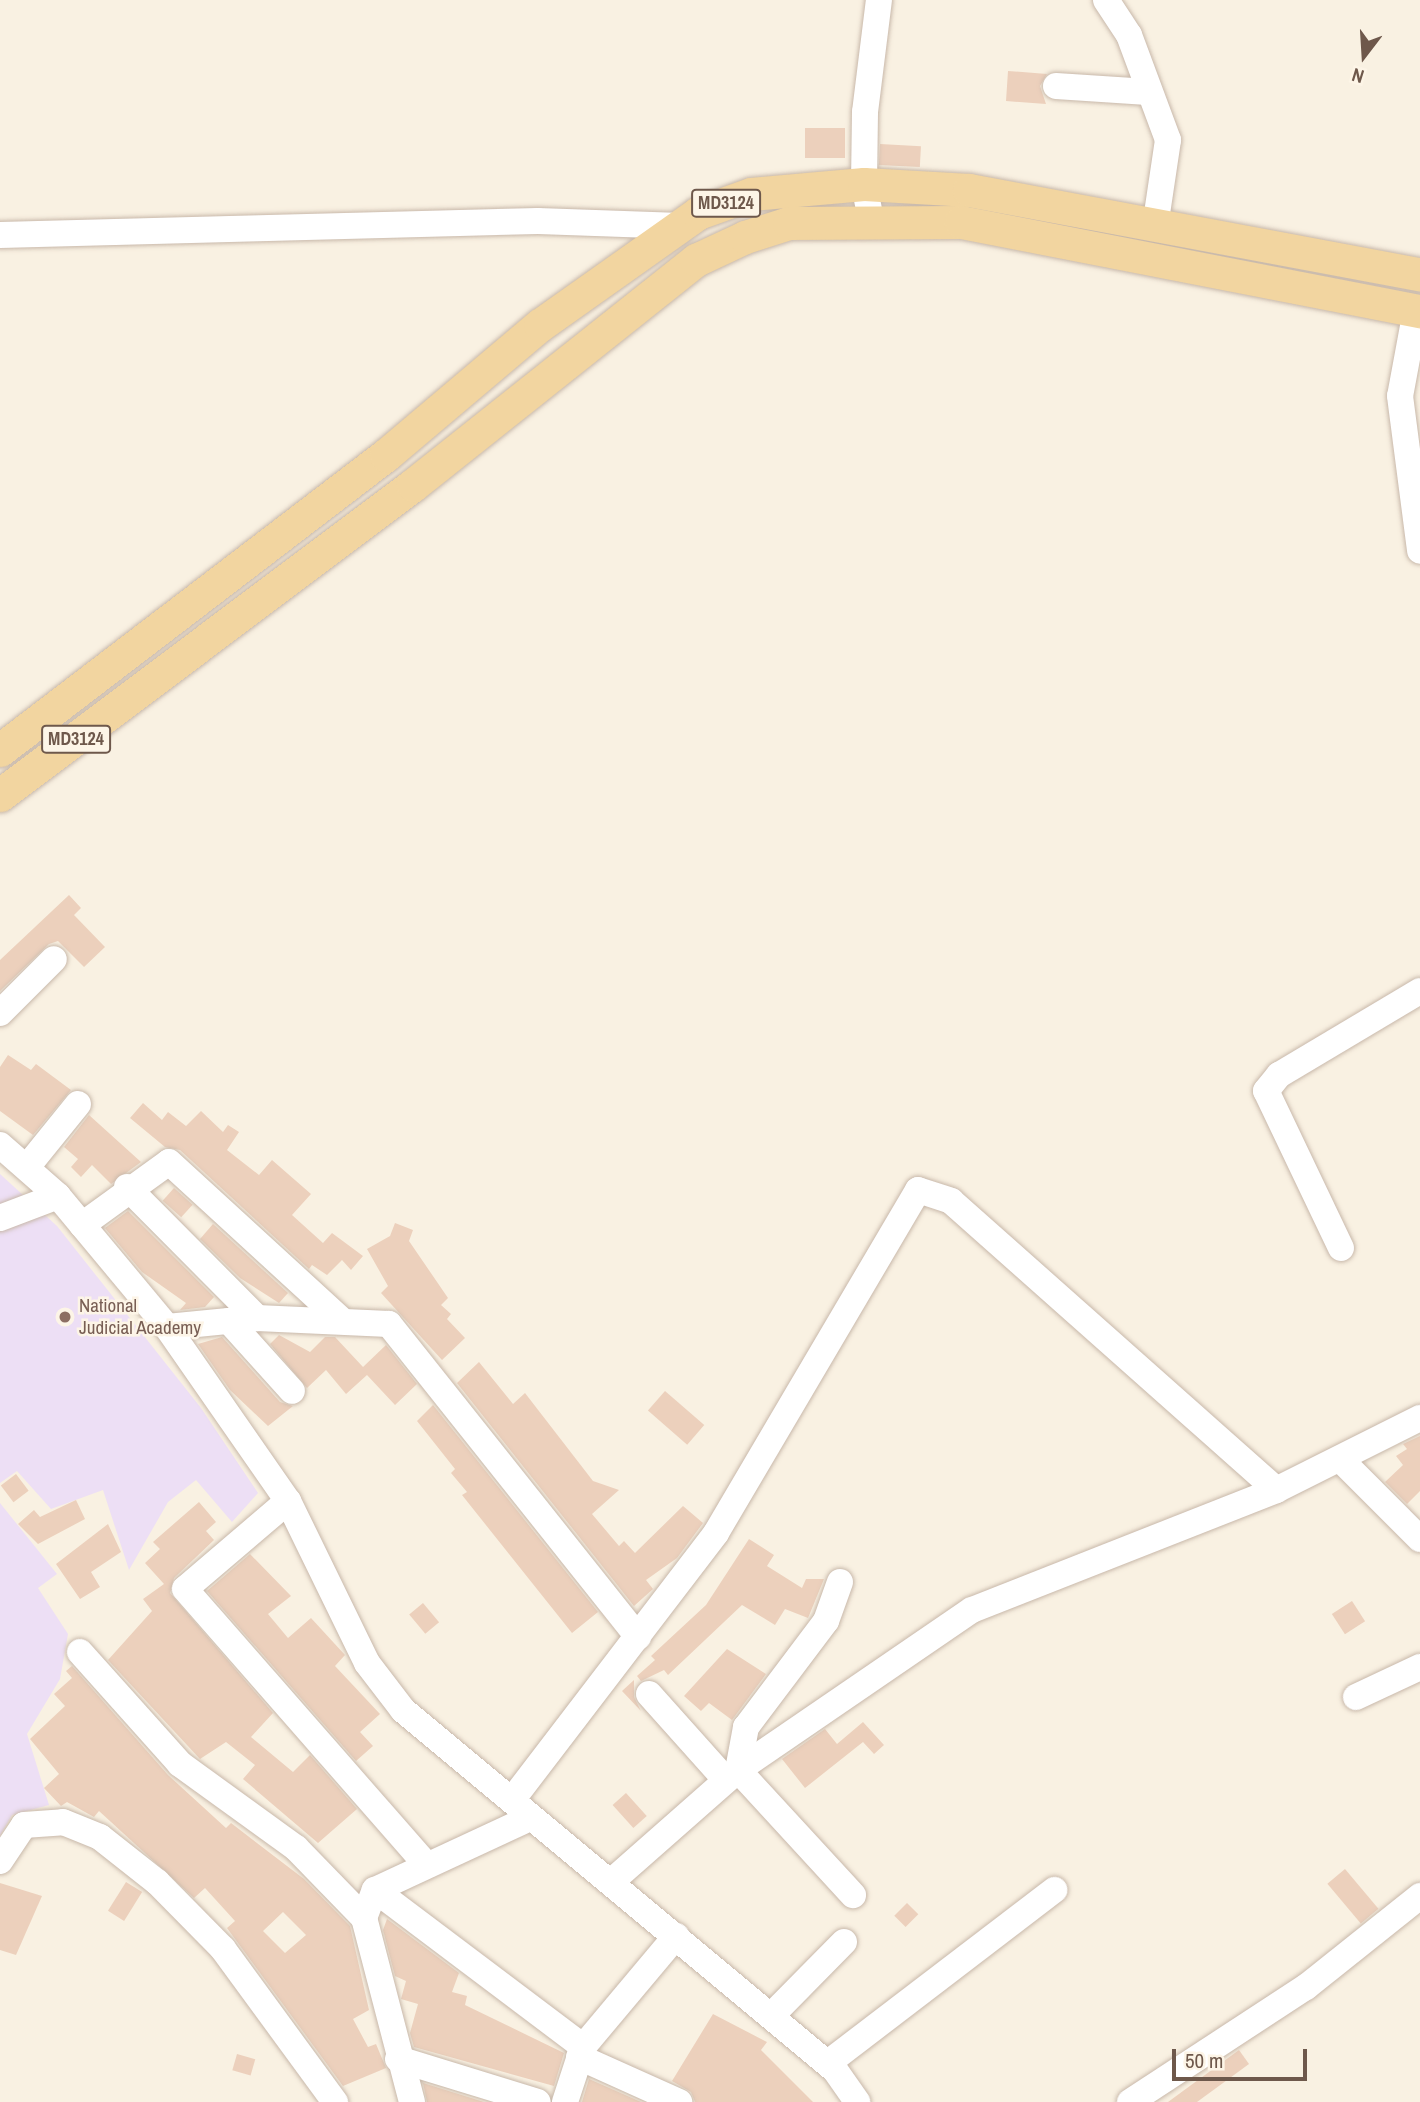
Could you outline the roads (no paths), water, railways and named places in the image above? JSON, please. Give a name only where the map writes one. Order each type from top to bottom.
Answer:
[{"type":"main road","name":"MD3124","points":[[0,750],[386,455],[540,325],[681,226],[751,194],[864,184],[970,190],[1156,220],[1420,275]]},
{"type":"main road","name":"MD3124","points":[[0,796],[152,683],[696,260],[789,223],[871,220],[961,222],[1418,311]]},
{"type":"street","points":[[871,220],[864,184],[879,0]]},
{"type":"street","points":[[1106,0],[1129,35],[1169,154],[1156,220]]},
{"type":"street","points":[[1056,86],[1148,92]]},
{"type":"street","points":[[0,235],[538,220],[681,226]]},
{"type":"street","points":[[1418,311],[1400,396],[1420,551]]},
{"type":"street","points":[[0,1013],[54,959]]},
{"type":"street","points":[[1341,1248],[1266,1091],[1279,1075],[1420,991]]},
{"type":"street","points":[[27,1167],[78,1104]]},
{"type":"street","points":[[0,1145],[58,1196],[167,1327],[288,1500],[368,1663],[402,1710],[612,1881],[828,2063],[857,2102]]},
{"type":"street","points":[[82,1225],[127,1187],[169,1162],[339,1318]]},
{"type":"street","points":[[127,1187],[257,1318]]},
{"type":"street","points":[[364,1919],[375,1889],[521,1809],[638,1637],[716,1533],[918,1190],[951,1201],[1276,1490]]},
{"type":"street","points":[[0,1218],[58,1196]]},
{"type":"street","points":[[167,1327],[257,1318],[339,1318],[389,1324],[638,1637]]},
{"type":"street","points":[[229,1321],[292,1391]]},
{"type":"street","points":[[612,1881],[732,1775],[972,1610],[1276,1490],[1420,1418]]},
{"type":"street","points":[[1340,1459],[1420,1539]]},
{"type":"street","points":[[288,1500],[185,1589],[424,1862]]},
{"type":"street","points":[[732,1775],[746,1727],[826,1621],[841,1582]]},
{"type":"street","points":[[80,1652],[180,1764],[296,1848],[364,1919],[398,2059],[412,2102]]},
{"type":"street","points":[[1356,1697],[1420,1667]]},
{"type":"street","points":[[649,1694],[853,1895]]},
{"type":"street","points":[[2,1851],[24,1825],[62,1822],[100,1838],[157,1882],[223,1949],[335,2102]]},
{"type":"street","points":[[375,1889],[581,2052],[679,2102]]},
{"type":"street","points":[[828,2063],[1054,1891]]},
{"type":"street","points":[[1130,2102],[1306,1987],[1420,1896]]},
{"type":"street","points":[[565,2102],[581,2052],[676,1936]]},
{"type":"street","points":[[771,2016],[844,1942]]},
{"type":"street","points":[[398,2059],[538,2102]]},
{"type":"place","name":"National Judicial Academy","points":[[65,1317]]}]
